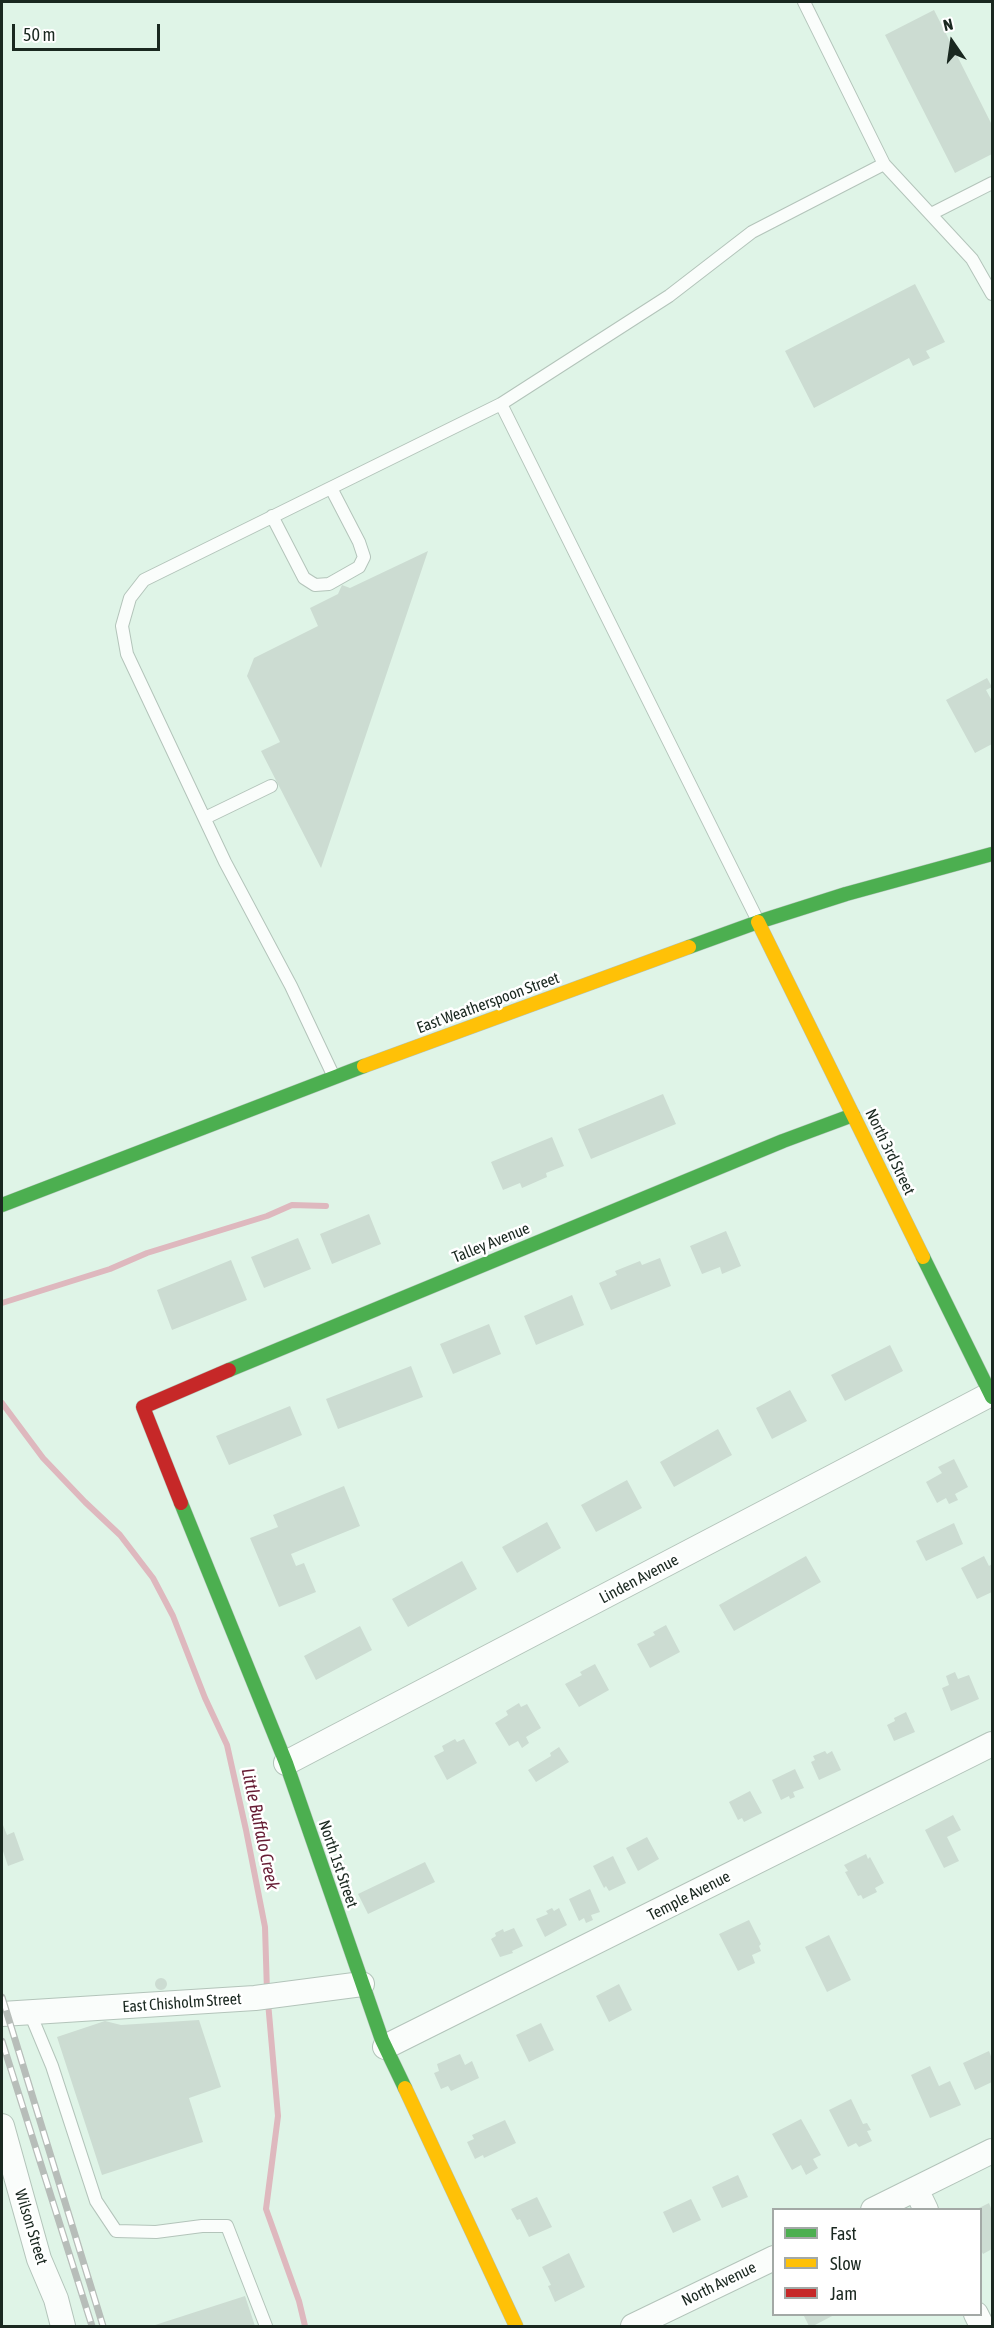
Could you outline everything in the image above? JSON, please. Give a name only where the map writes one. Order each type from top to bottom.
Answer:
[{"type":"street","name":"East Weatherspoon Street","points":[[2,1205],[334,1077],[758,922],[846,894],[993,854]]},
{"type":"street","name":"North 3rd Street","points":[[758,922],[992,1396]]},
{"type":"street","name":"Talley Avenue","points":[[143,1407],[285,1345],[783,1141],[853,1115]]},
{"type":"street","name":"Linden Avenue","points":[[286,1763],[992,1396]]},
{"type":"street","name":"North 1st Street","points":[[143,1407],[286,1763],[386,2047],[516,2326]]},
{"type":"street","name":"Temple Avenue","points":[[386,2047],[993,1744]]},
{"type":"street","name":"East Chisholm Street","points":[[2,2014],[266,1997],[362,1984]]},
{"type":"street","name":"Wilson Street","points":[[2,2126],[39,2259],[56,2299],[63,2326]]},
{"type":"street","points":[[882,2208],[921,2199],[993,2151]]},
{"type":"street","name":"North Avenue","points":[[633,2326],[772,2259]]},
{"type":"lane","points":[[804,2],[884,164],[972,260],[993,294]]},
{"type":"lane","points":[[334,1077],[291,986],[225,862],[127,654],[122,626],[130,598],[144,579],[501,404],[669,296],[752,232],[884,164]]},
{"type":"lane","points":[[930,214],[993,183]]},
{"type":"lane","points":[[501,404],[758,922]]},
{"type":"lane","points":[[272,516],[304,578],[315,585],[329,584],[359,567],[363,557],[359,542],[331,488]]},
{"type":"lane","points":[[205,818],[271,786]]},
{"type":"lane","points":[[30,2013],[52,2066],[96,2201],[116,2231],[156,2232],[202,2226],[227,2226],[266,2326]]},
{"type":"building","points":[[934,10],[992,125],[992,154],[955,173],[885,35]]},
{"type":"building","points":[[915,284],[945,342],[926,351],[930,358],[913,366],[909,358],[814,408],[785,351]]},
{"type":"building","points":[[428,551],[321,868],[261,751],[280,742],[247,676],[254,658],[318,626],[310,608],[338,594],[342,585],[350,588]]},
{"type":"building","points":[[987,678],[992,687],[986,690],[992,701],[992,744],[975,753],[946,700]]},
{"type":"building","points":[[663,1094],[676,1124],[591,1159],[578,1129]]},
{"type":"building","points":[[552,1137],[564,1166],[546,1173],[547,1177],[522,1188],[520,1183],[503,1190],[491,1162]]},
{"type":"building","points":[[369,1214],[381,1244],[332,1264],[320,1234]]},
{"type":"building","points":[[726,1231],[741,1266],[722,1274],[720,1267],[702,1274],[690,1246]]},
{"type":"building","points":[[298,1238],[311,1269],[264,1288],[251,1257]]},
{"type":"building","points":[[660,1258],[671,1286],[611,1310],[599,1283],[617,1275],[615,1271],[640,1261],[642,1265]]},
{"type":"building","points":[[231,1260],[247,1300],[172,1330],[157,1290]]},
{"type":"building","points":[[572,1295],[584,1325],[536,1345],[524,1316]]},
{"type":"building","points":[[489,1324],[501,1354],[453,1374],[440,1344]]},
{"type":"building","points":[[890,1345],[903,1371],[845,1401],[831,1375]]},
{"type":"building","points":[[411,1366],[423,1397],[338,1429],[326,1399]]},
{"type":"building","points":[[790,1390],[807,1421],[772,1439],[756,1408]]},
{"type":"building","points":[[290,1406],[302,1435],[229,1465],[216,1436]]},
{"type":"building","points":[[718,1429],[732,1455],[674,1487],[660,1462]]},
{"type":"building","points":[[954,1459],[968,1487],[955,1494],[958,1500],[949,1504],[946,1498],[937,1503],[926,1482],[942,1473],[938,1467]]},
{"type":"building","points":[[627,1480],[642,1508],[596,1532],[581,1505]]},
{"type":"building","points":[[344,1486],[360,1526],[291,1554],[296,1566],[304,1563],[316,1592],[279,1607],[250,1538],[278,1527],[273,1515]]},
{"type":"building","points":[[547,1522],[561,1548],[517,1573],[502,1547]]},
{"type":"building","points":[[954,1523],[963,1544],[926,1561],[916,1541]]},
{"type":"building","points":[[806,1556],[821,1582],[734,1631],[719,1605]]},
{"type":"building","points":[[984,1556],[989,1566],[992,1564],[992,1592],[977,1599],[961,1568]]},
{"type":"building","points":[[462,1561],[477,1589],[408,1627],[392,1599]]},
{"type":"building","points":[[666,1625],[680,1652],[650,1668],[637,1644],[655,1635],[653,1632]]},
{"type":"building","points":[[360,1626],[372,1650],[316,1680],[304,1656]]},
{"type":"building","points":[[595,1664],[609,1690],[579,1707],[565,1684],[582,1675],[580,1672]]},
{"type":"building","points":[[955,1672],[958,1679],[969,1675],[979,1699],[951,1711],[942,1688],[949,1685],[946,1676]]},
{"type":"building","points":[[519,1703],[521,1707],[527,1704],[541,1728],[526,1737],[529,1743],[522,1748],[518,1741],[509,1746],[495,1723],[508,1715],[506,1711]]},
{"type":"building","points":[[906,1712],[915,1732],[894,1741],[887,1725],[895,1721],[894,1718]]},
{"type":"building","points":[[455,1739],[457,1742],[464,1739],[477,1763],[447,1780],[434,1756],[444,1751],[442,1746]]},
{"type":"building","points":[[559,1747],[569,1762],[536,1782],[528,1770],[551,1756],[550,1753]]},
{"type":"building","points":[[825,1751],[827,1754],[832,1751],[841,1770],[819,1780],[811,1762],[815,1760],[813,1756]]},
{"type":"building","points":[[795,1769],[804,1788],[793,1792],[795,1797],[790,1799],[789,1796],[781,1800],[772,1780]]},
{"type":"building","points":[[750,1791],[762,1813],[744,1822],[742,1818],[738,1820],[729,1802]]},
{"type":"building","points":[[953,1815],[961,1830],[947,1837],[959,1861],[944,1868],[925,1830]]},
{"type":"building","points":[[2,1825],[7,1835],[14,1832],[24,1860],[8,1866],[2,1848]]},
{"type":"building","points":[[647,1837],[659,1859],[638,1871],[626,1848]]},
{"type":"building","points":[[866,1854],[868,1859],[870,1857],[884,1883],[875,1888],[877,1892],[863,1899],[861,1895],[858,1896],[845,1872],[848,1871],[844,1865]]},
{"type":"building","points":[[613,1856],[626,1883],[609,1891],[606,1886],[604,1888],[593,1866]]},
{"type":"building","points":[[425,1862],[435,1882],[368,1914],[358,1894]]},
{"type":"building","points":[[590,1889],[600,1912],[591,1915],[593,1920],[586,1923],[584,1918],[579,1921],[569,1899]]},
{"type":"building","points":[[552,1908],[554,1911],[559,1908],[567,1925],[545,1937],[536,1919],[548,1914],[546,1911]]},
{"type":"building","points":[[749,1920],[761,1944],[759,1946],[761,1951],[752,1955],[755,1963],[738,1971],[719,1934]]},
{"type":"building","points":[[514,1928],[523,1946],[512,1951],[513,1953],[500,1957],[491,1939],[496,1936],[495,1933],[503,1929],[504,1932]]},
{"type":"building","points":[[829,1935],[851,1980],[827,1992],[805,1947]]},
{"type":"building","points":[[161,1978],[167,1984],[161,1990],[155,1984]]},
{"type":"building","points":[[619,1984],[632,2010],[609,2022],[596,1996]]},
{"type":"building","points":[[199,2020],[221,2087],[189,2098],[203,2142],[102,2175],[57,2037],[105,2021],[121,2025]]},
{"type":"building","points":[[541,2023],[554,2050],[529,2062],[516,2035]]},
{"type":"building","points":[[989,2051],[992,2059],[992,2082],[975,2090],[963,2063]]},
{"type":"building","points":[[460,2054],[465,2065],[472,2061],[479,2078],[451,2091],[448,2086],[441,2089],[434,2073],[439,2071],[437,2064]]},
{"type":"building","points":[[930,2066],[939,2086],[950,2081],[961,2105],[930,2118],[911,2075]]},
{"type":"building","points":[[851,2099],[863,2124],[867,2123],[871,2130],[867,2131],[872,2141],[859,2147],[856,2143],[848,2147],[829,2110]]},
{"type":"building","points":[[801,2119],[821,2155],[813,2159],[818,2168],[806,2175],[801,2165],[792,2170],[772,2134]]},
{"type":"building","points":[[505,2120],[516,2143],[484,2158],[483,2155],[475,2159],[467,2142],[474,2139],[472,2135]]},
{"type":"building","points":[[738,2175],[748,2197],[722,2208],[712,2187]]},
{"type":"building","points":[[537,2197],[552,2227],[529,2237],[520,2219],[517,2220],[511,2209]]},
{"type":"building","points":[[691,2199],[701,2220],[673,2233],[663,2212]]},
{"type":"building","points":[[989,2203],[992,2211],[992,2249],[983,2254],[982,2208],[979,2208]]},
{"type":"building","points":[[569,2253],[585,2287],[555,2302],[548,2286],[551,2285],[542,2267]]},
{"type":"building","points":[[245,2296],[255,2326],[152,2326]]},
{"type":"building","points":[[804,2316],[832,2316],[813,2326],[809,2326]]},
{"type":"waterway","points":[[2,1303],[110,1269],[147,1253],[267,1216],[292,1205],[326,1206]]},
{"type":"waterway","name":"Little Buffalo Creek","points":[[2,1403],[43,1458],[120,1535],[153,1578],[173,1616],[205,1698],[227,1745],[265,1927],[267,1992]]},
{"type":"waterway","name":"Little Buffalo Creek","points":[[268,2002],[278,2116],[266,2209],[299,2301],[305,2326]]},
{"type":"railway","points":[[2,1997],[103,2326]]},
{"type":"railway","points":[[2,2041],[92,2326]]},
{"type":"traffic: fast","points":[[689,947],[846,894],[992,854]]},
{"type":"traffic: fast","points":[[2,1205],[364,1066]]},
{"type":"traffic: fast","points":[[229,1370],[783,1141],[853,1115]]},
{"type":"traffic: fast","points":[[923,1257],[992,1397]]},
{"type":"traffic: fast","points":[[181,1503],[286,1763],[382,2040],[405,2088]]},
{"type":"traffic: slow","points":[[758,922],[923,1257]]},
{"type":"traffic: slow","points":[[364,1066],[689,947]]},
{"type":"traffic: slow","points":[[405,2088],[516,2326]]},
{"type":"traffic: jam","points":[[181,1503],[143,1407],[229,1370]]}]
